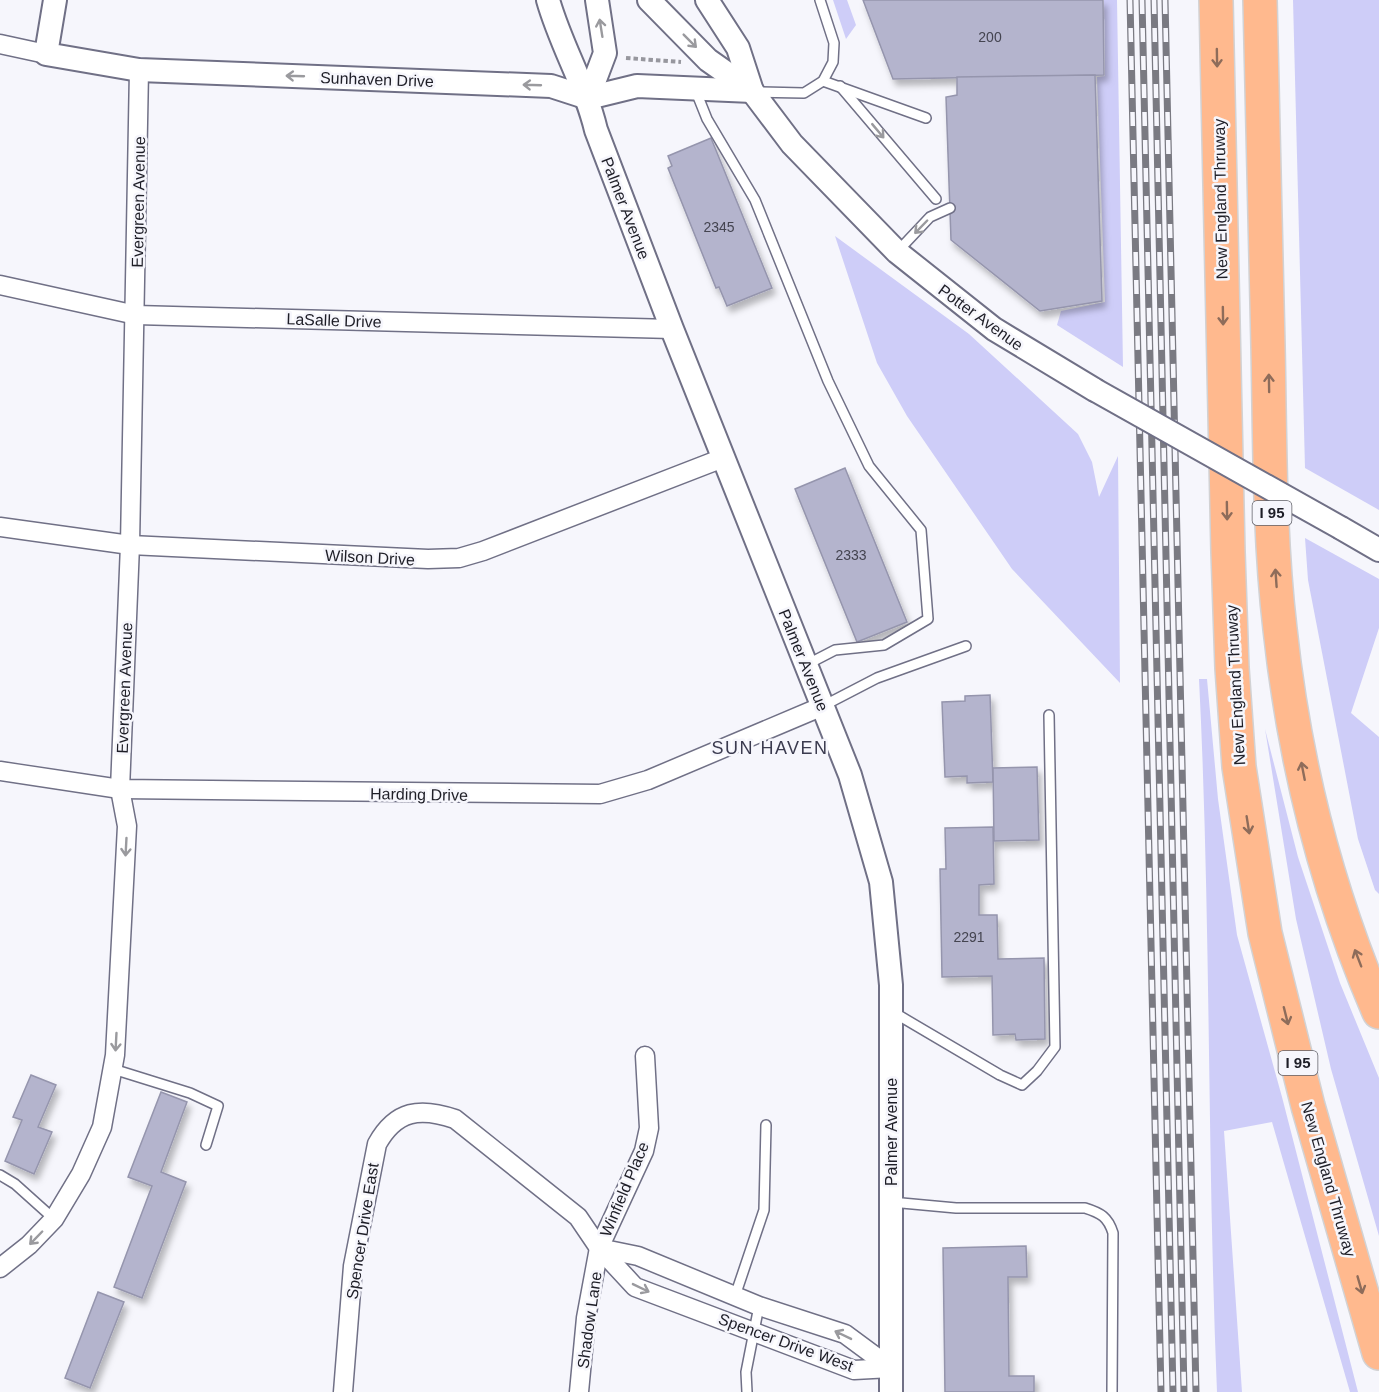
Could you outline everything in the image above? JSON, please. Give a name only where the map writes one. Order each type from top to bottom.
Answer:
[{"type":"highway","name":"New England Thruway","points":[[1216,0],[1232,668],[1239,767],[1265,933],[1308,1106],[1379,1353]]},
{"type":"highway","name":"I 95","points":[[1260,0],[1270,438],[1279,628],[1302,767],[1322,852],[1346,926],[1379,1012]]},
{"type":"street","points":[[46,54],[55,0]]},
{"type":"street","name":"Palmer Avenue","points":[[548,0],[558,35],[588,98],[596,130],[672,329],[850,775],[881,882],[891,1011],[891,1392]]},
{"type":"street","points":[[588,98],[605,53],[597,0]]},
{"type":"street","name":"Potter Avenue","points":[[649,0],[708,60],[752,92],[792,144],[897,252],[994,329],[1095,390],[1379,550]]},
{"type":"street","points":[[588,98],[637,86],[752,92],[738,48],[707,0]]},
{"type":"street","name":"Sunhaven Drive","points":[[0,44],[139,70],[551,86],[588,98]]},
{"type":"street","name":"Evergreen Avenue","points":[[0,1268],[29,1245],[54,1219],[81,1174],[102,1126],[112,1069],[127,826],[120,789],[130,545],[139,70]]},
{"type":"street","name":"LaSalle Drive","points":[[0,285],[136,315],[672,329]]},
{"type":"street","name":"Wilson Drive","points":[[0,527],[130,545],[428,560],[459,558],[483,551],[723,458]]},
{"type":"street","name":"Harding Drive","points":[[0,771],[120,789],[600,795],[648,780],[823,706]]},
{"type":"street","name":"Winfield Place","points":[[599,1248],[644,1151],[649,1128],[645,1056]]},
{"type":"street","name":"Spencer Drive West","points":[[402,1116],[436,1112],[455,1119],[578,1217],[599,1248],[635,1287],[854,1370],[891,1368]]},
{"type":"street","name":"Spencer Drive East","points":[[343,1392],[353,1266],[371,1168],[377,1144],[386,1128],[402,1116]]},
{"type":"street","name":"Spencer Drive West","points":[[599,1248],[638,1256],[759,1306],[845,1334],[891,1368]]},
{"type":"street","name":"Shadow Lane","points":[[579,1392],[586,1318],[599,1248]]},
{"type":"lane","points":[[752,92],[804,93],[823,81],[833,62],[834,43],[820,0]]},
{"type":"lane","points":[[823,81],[926,118]]},
{"type":"lane","points":[[840,86],[936,199]]},
{"type":"lane","points":[[694,88],[707,119],[755,200],[828,381],[869,466],[921,530],[928,619],[884,645],[835,650],[806,665]]},
{"type":"lane","points":[[897,252],[930,217],[950,208]]},
{"type":"lane","points":[[823,706],[877,678],[966,646]]},
{"type":"lane","points":[[891,1011],[1000,1075],[1022,1085],[1037,1071],[1054,1047],[1049,715]]},
{"type":"lane","points":[[112,1069],[190,1093],[218,1106],[206,1145]]},
{"type":"lane","points":[[735,1296],[764,1210],[766,1125]]},
{"type":"lane","points":[[0,1175],[15,1184],[54,1219]]},
{"type":"lane","points":[[891,1202],[956,1208],[1085,1208],[1101,1213],[1109,1221],[1113,1233],[1112,1392]]},
{"type":"lane","points":[[747,1392],[746,1372],[759,1306]]},
{"type":"path","points":[[618,58],[688,62]]},
{"type":"shaded area","points":[[833,0],[847,0],[856,25],[846,39]]},
{"type":"shaded area","points":[[1104,0],[1117,0],[1123,367],[1057,325],[1061,311],[1105,302],[1097,77],[1105,76]]},
{"type":"shaded area","points":[[1293,0],[1379,0],[1379,510],[1305,468]]},
{"type":"shaded area","points":[[835,236],[969,334],[1078,434],[1092,462],[1099,497],[1118,456],[1120,683],[1012,569],[907,416],[877,363]]},
{"type":"shaded area","points":[[1305,538],[1379,579],[1379,628],[1351,713],[1379,737],[1379,894],[1375,890],[1358,839],[1308,580]]},
{"type":"shaded area","points":[[1199,679],[1207,679],[1218,799],[1237,935],[1282,1097],[1358,1392],[1350,1392],[1272,1122],[1224,1131],[1242,1392],[1217,1392]]},
{"type":"shaded area","points":[[1265,729],[1298,857],[1340,983],[1379,1078],[1379,1236],[1331,1069],[1296,919]]},
{"type":"building","points":[[863,0],[1103,0],[1104,75],[893,79]]},
{"type":"building","points":[[1095,75],[1102,301],[1040,311],[951,240],[946,97],[957,95],[957,77]]},
{"type":"building","points":[[711,138],[772,288],[727,306],[719,287],[716,288],[668,168],[672,166],[668,156]]},
{"type":"building","points":[[845,468],[907,622],[857,642],[795,489]]},
{"type":"building","points":[[990,695],[993,782],[967,783],[967,776],[945,777],[942,702],[965,701],[965,696]]},
{"type":"building","points":[[1037,767],[1039,840],[994,841],[993,768]]},
{"type":"building","points":[[993,827],[994,884],[979,885],[979,915],[997,915],[998,959],[1044,958],[1045,1039],[1016,1040],[1015,1034],[993,1035],[992,976],[942,977],[940,869],[946,869],[945,828]]},
{"type":"building","points":[[31,1075],[56,1085],[38,1127],[52,1132],[34,1174],[5,1161],[22,1120],[13,1117]]},
{"type":"building","points":[[161,1092],[187,1102],[161,1172],[186,1182],[142,1298],[114,1287],[152,1186],[128,1177]]},
{"type":"building","points":[[1026,1246],[1027,1277],[1008,1277],[1009,1376],[1034,1376],[1034,1392],[945,1392],[943,1248]]},
{"type":"building","points":[[98,1292],[124,1302],[90,1388],[65,1378]]},
{"type":"railway","points":[[1130,0],[1161,1392]]},
{"type":"railway","points":[[1142,0],[1173,1392]]},
{"type":"railway","points":[[1154,0],[1184,1392]]},
{"type":"railway","points":[[1165,0],[1196,1392]]},
{"type":"district","name":"SUN HAVEN","points":[[770,748]]}]
